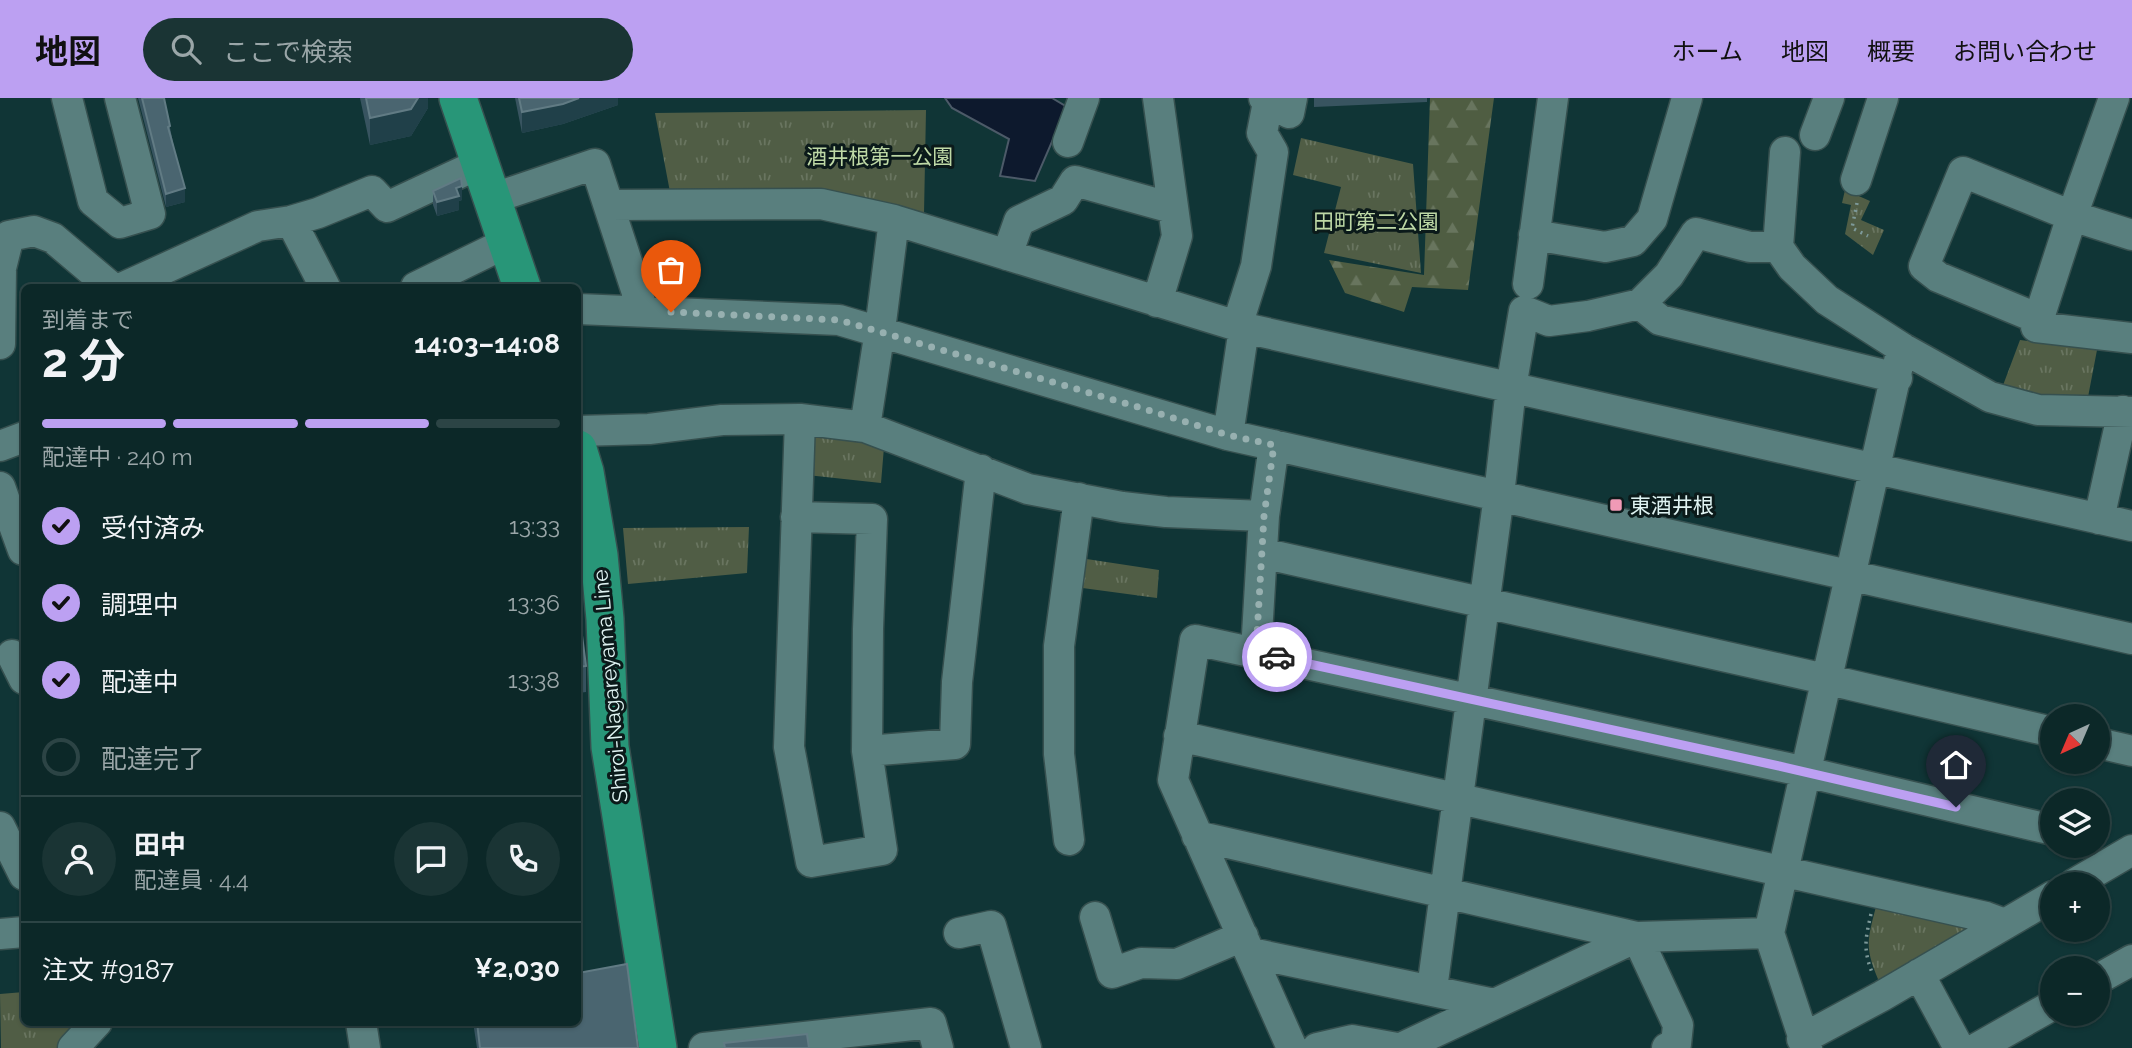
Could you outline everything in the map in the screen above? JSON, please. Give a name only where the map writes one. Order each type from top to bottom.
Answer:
[{"type":"main road","points":[[458,98],[521,284]]},
{"type":"main road","name":"Shiroi-Nagareyama Line","points":[[581,471],[601,581],[610,747],[658,1048]]},
{"type":"street","points":[[67,98],[93,201],[120,223],[150,214],[120,98]]},
{"type":"street","points":[[1066,149],[1084,98]]},
{"type":"street","points":[[1157,302],[1177,236],[1158,98]]},
{"type":"street","points":[[1528,284],[1553,98]]},
{"type":"street","points":[[1534,236],[1605,247],[1633,241],[1652,219],[1687,98]]},
{"type":"street","points":[[1815,135],[1829,98]]},
{"type":"street","points":[[1856,180],[1883,98]]},
{"type":"street","points":[[2115,98],[2071,216],[2036,327],[2132,338]]},
{"type":"street","points":[[1228,435],[1241,327],[1256,266],[1273,152],[1262,134],[1268,102],[1282,103]]},
{"type":"street","points":[[1786,152],[1778,247],[1792,267],[1827,300],[1902,348],[1990,397],[2038,410],[2127,412],[2099,519]]},
{"type":"street","points":[[131,284],[258,226],[318,213],[372,191],[387,207],[479,164]]},
{"type":"street","points":[[491,199],[595,164],[643,311]]},
{"type":"street","points":[[2039,318],[1938,277],[1924,266],[1963,172],[2071,216],[2132,235]]},
{"type":"street","points":[[1007,256],[1019,220],[1063,200],[1075,181],[1172,208]]},
{"type":"street","points":[[609,205],[821,204],[894,220],[1241,327],[2132,526]]},
{"type":"street","points":[[292,220],[324,284]]},
{"type":"street","points":[[865,427],[894,220]]},
{"type":"street","points":[[21,334],[0,344],[1,268],[9,236],[34,231],[52,238],[107,284]]},
{"type":"street","points":[[1432,989],[1485,603],[1511,388],[1524,311],[1549,321],[1588,316],[1640,303],[1669,275],[1696,233],[1750,247],[1778,247]]},
{"type":"street","points":[[422,284],[506,243]]},
{"type":"street","points":[[1640,303],[1660,320],[1897,378]]},
{"type":"street","points":[[581,309],[839,320],[1228,435],[2132,639]]},
{"type":"street","points":[[1902,348],[1769,933],[1804,1043],[2040,904]]},
{"type":"street","points":[[796,517],[872,519],[867,751],[883,850],[810,862],[789,747],[796,517],[800,419]]},
{"type":"street","points":[[581,431],[649,429],[722,420],[800,419],[865,427],[1028,489],[1155,511],[1264,516]]},
{"type":"street","points":[[0,446],[21,438]]},
{"type":"street","points":[[1256,652],[1264,516],[1274,445]]},
{"type":"street","points":[[867,751],[954,744],[957,682],[981,470]]},
{"type":"street","points":[[0,487],[16,552]]},
{"type":"street","points":[[1069,840],[1059,754],[1059,646],[1079,498]]},
{"type":"street","points":[[1262,553],[2040,729]]},
{"type":"street","points":[[1292,1048],[1173,780],[1195,640],[1806,772],[2040,827]]},
{"type":"street","points":[[1180,736],[1784,870],[1986,917],[2005,924]]},
{"type":"street","points":[[2110,746],[2132,751]]},
{"type":"street","points":[[0,827],[21,869]]},
{"type":"street","points":[[1197,836],[1637,937],[1769,933]]},
{"type":"street","points":[[2110,843],[2132,849]]},
{"type":"street","points":[[2094,872],[2132,849]]},
{"type":"street","points":[[1095,917],[1112,973],[1141,962],[1177,964],[1247,944],[1494,1004]]},
{"type":"street","points":[[959,933],[991,926],[1026,1048]]},
{"type":"street","points":[[0,934],[21,932]]},
{"type":"street","points":[[1317,1048],[1352,1040],[1399,1048],[1637,937]]},
{"type":"street","points":[[1637,937],[1678,1025],[1676,1044],[1667,1048]]},
{"type":"street","points":[[2110,972],[2132,960]]},
{"type":"street","points":[[1919,974],[1959,1048]]},
{"type":"street","points":[[1978,1048],[2040,1012]]},
{"type":"street","points":[[704,1048],[811,1042],[932,1023],[938,1048]]},
{"type":"street","points":[[73,1048],[93,1026]]},
{"type":"street","points":[[362,1026],[365,1048]]},
{"type":"path","points":[[1856,180],[1858,199],[1852,228],[1868,236]]},
{"type":"path","points":[[1876,891],[1865,940],[1865,956],[1882,996]]},
{"type":"green space","points":[[1430,98],[1494,98],[1468,290],[1412,287],[1404,312],[1345,293],[1329,260],[1424,275]]},
{"type":"green space","name":"酒井根第一公園","points":[[926,110],[924,213],[828,190],[670,192],[655,113]]},
{"type":"green space","name":"田町第二公園","points":[[1301,138],[1413,164],[1421,273],[1324,253],[1341,187],[1293,175]]},
{"type":"green space","points":[[1845,190],[1870,201],[1861,220],[1884,230],[1873,255],[1845,234],[1851,205],[1842,203]]},
{"type":"green space","points":[[2020,340],[2097,350],[2088,397],[2038,399],[2002,388]]},
{"type":"green space","points":[[816,435],[861,440],[884,447],[881,483],[807,475],[808,442]]},
{"type":"green space","points":[[749,527],[747,573],[628,584],[623,528]]},
{"type":"green space","points":[[1080,558],[1159,570],[1157,598],[1075,587]]},
{"type":"green space","points":[[1878,899],[1981,922],[1882,988],[1869,953],[1869,935]]},
{"type":"green space","points":[[21,992],[21,1026],[79,1026],[60,1048],[1,1048],[0,994]]},
{"type":"water","points":[[945,98],[1052,98],[1067,107],[1035,181],[1000,176],[1009,139],[952,108]]},
{"type":"building","points":[[142,98],[164,98],[170,126],[168,127],[185,188],[166,194]]},
{"type":"building","points":[[366,98],[418,98],[411,109],[370,118]]},
{"type":"building","points":[[519,98],[579,98],[522,112]]},
{"type":"building","points":[[461,178],[462,186],[456,188],[459,196],[437,202],[433,191]]},
{"type":"building","points":[[581,628],[586,666],[581,667]]},
{"type":"building","points":[[627,964],[638,1048],[480,1048],[477,1026],[581,1026],[581,972]]},
{"type":"building","points":[[807,1034],[809,1048],[725,1048],[724,1043]]},
{"type":"way so far","points":[[671,312],[839,320],[1228,435],[1274,445],[1264,516],[1256,652],[1277,657]]},
{"type":"place","name":"東酒井根","points":[[1616,505]]},
{"type":"route","points":[[1277,657],[1956,807]]}]
